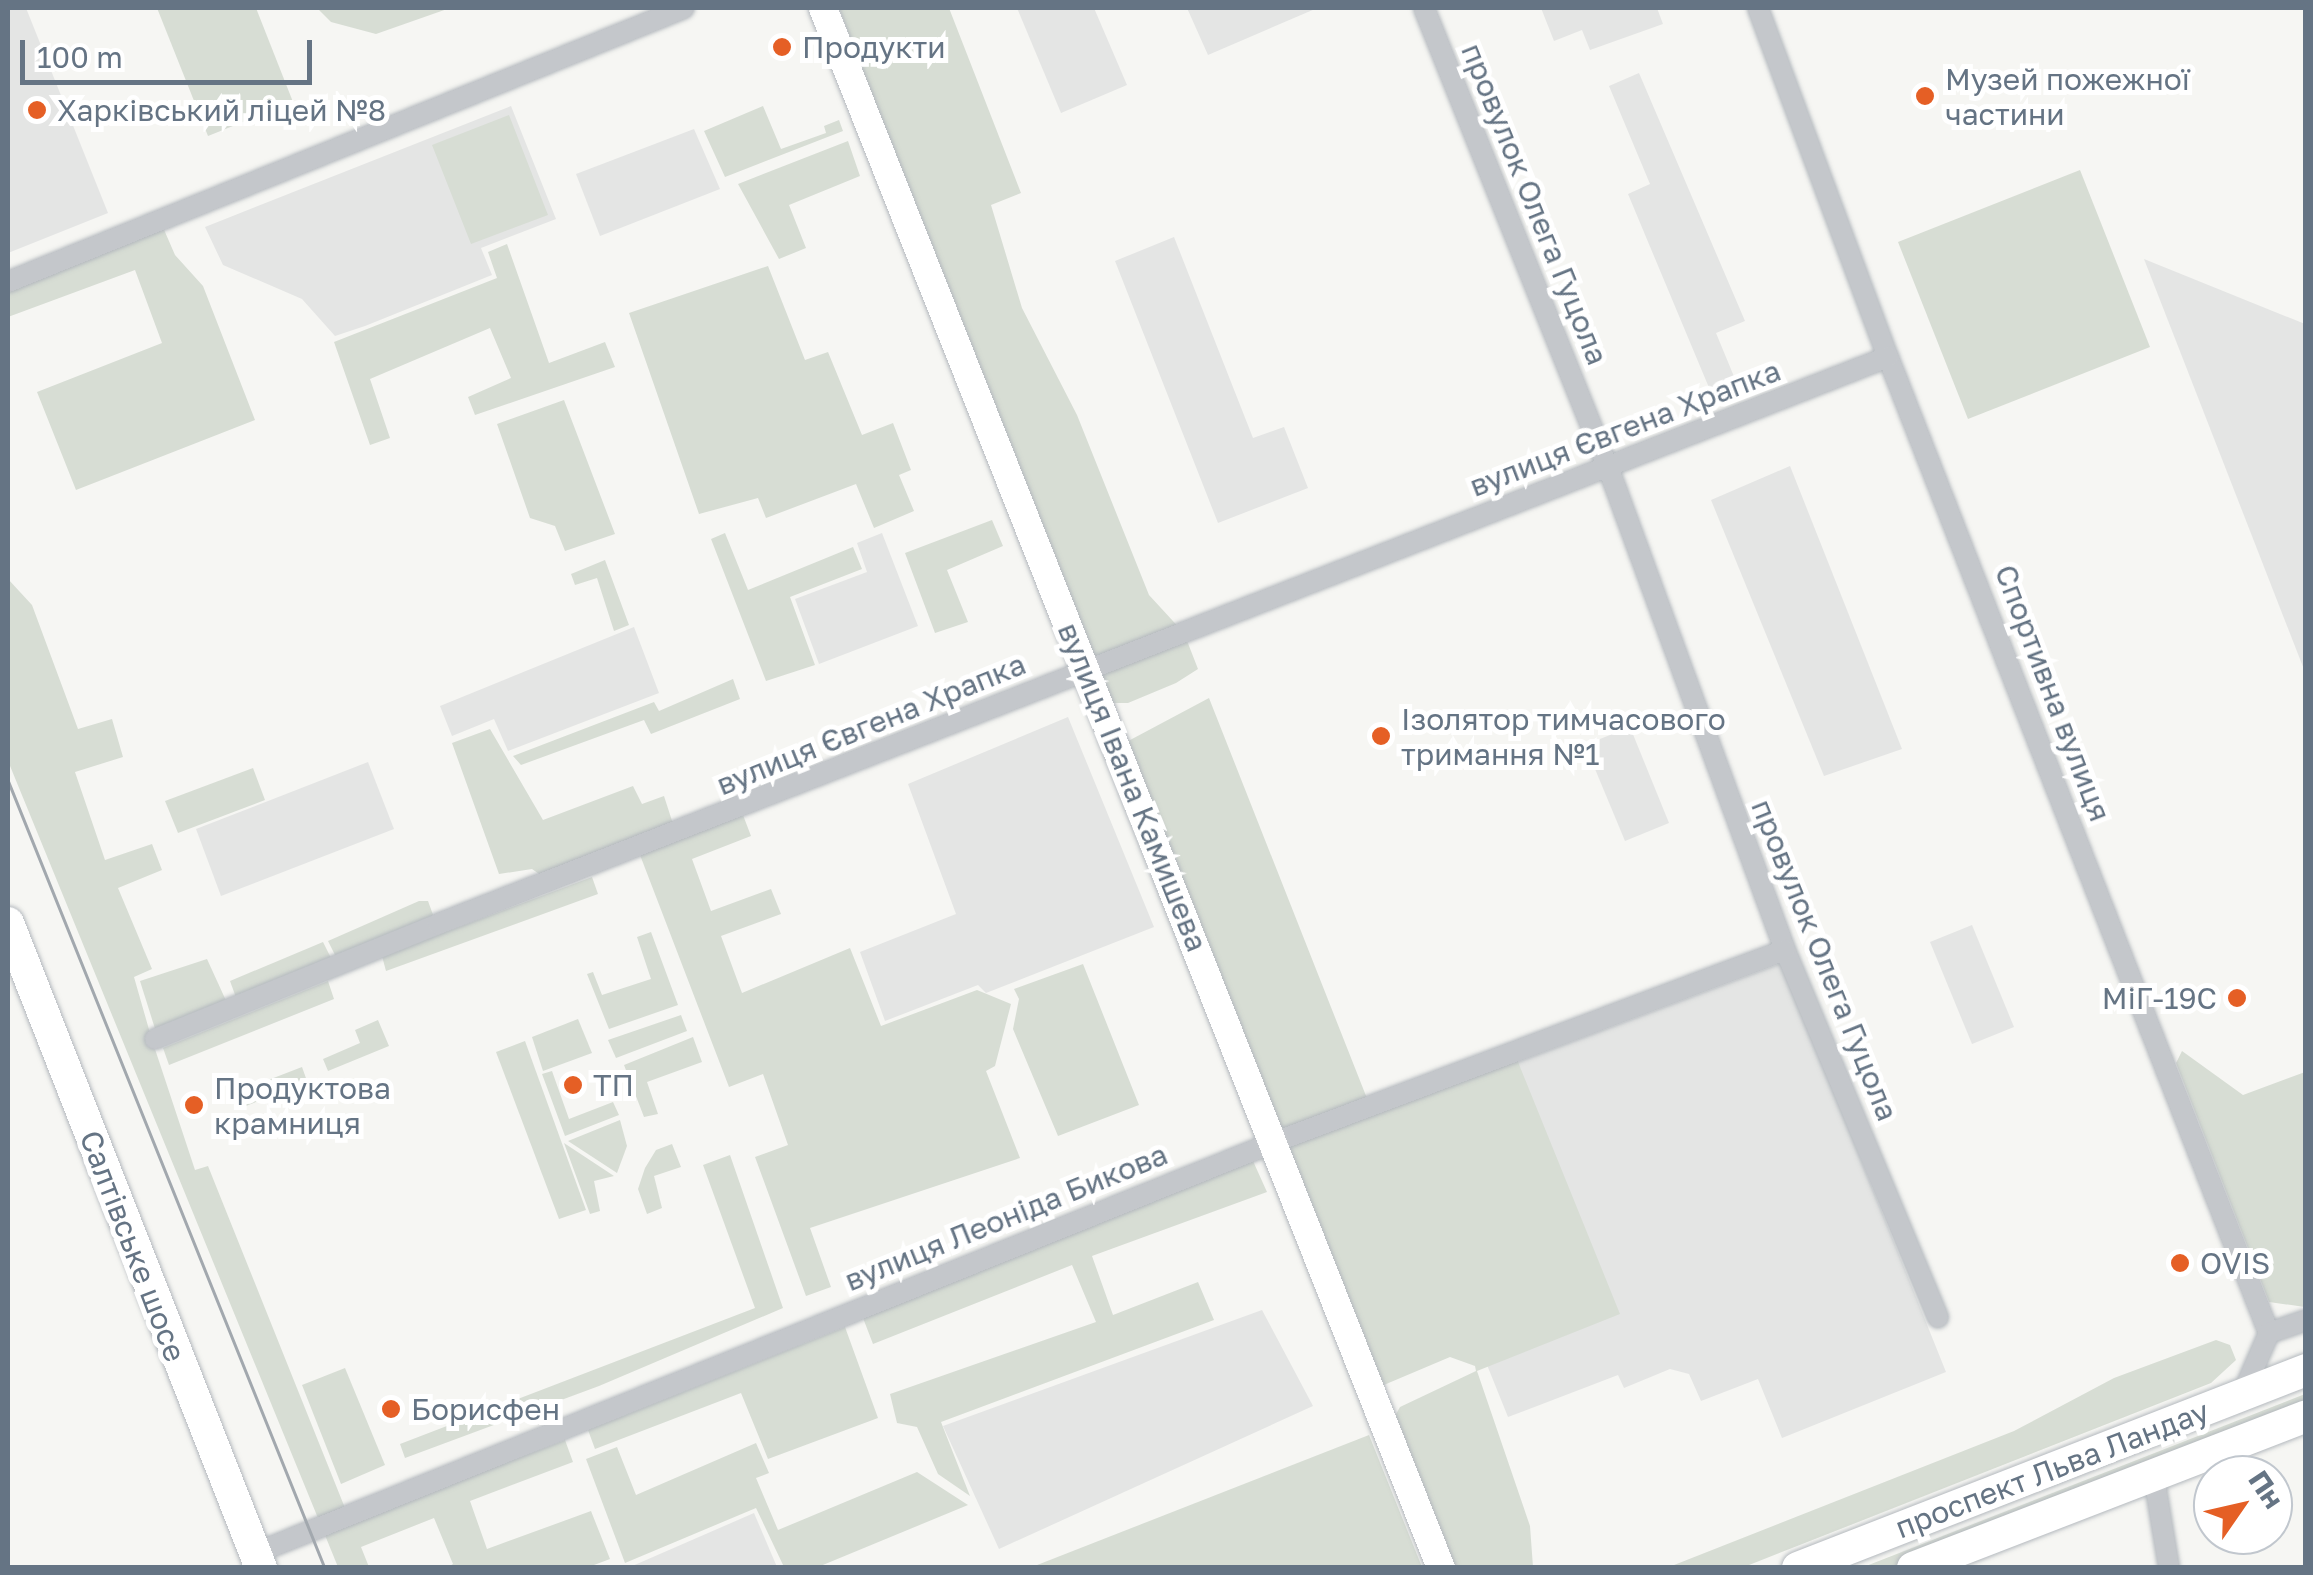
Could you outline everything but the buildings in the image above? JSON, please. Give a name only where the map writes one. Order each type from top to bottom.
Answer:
[{"type":"main road","name":"Салтівське шосе","points":[[8,923],[258,1560]]},
{"type":"main road","name":"проспект Льва Ландау","points":[[1798,1568],[2306,1370]]},
{"type":"main road","name":"проспект Льва Ландау","points":[[1912,1568],[2306,1416]]},
{"type":"street","points":[[8,282],[684,8]]},
{"type":"street","name":"вулиця Івана Камишева","points":[[824,8],[1442,1568]]},
{"type":"street","name":"провулок Олега Гуцола","points":[[1424,8],[1608,467],[1785,950],[1938,1318]]},
{"type":"street","name":"Спортивна вулиця","points":[[1758,8],[1888,357],[2269,1333]]},
{"type":"street","name":"вулиця Євгена Храпка","points":[[155,1039],[1888,357]]},
{"type":"street","name":"вулиця Леоніда Бикова","points":[[258,1560],[1275,1142],[1785,950]]},
{"type":"street","points":[[2241,1397],[2269,1333],[2306,1320]]},
{"type":"street","points":[[2154,1477],[2169,1568]]},
{"type":"shaded area","name":"Харківський ліцей №8","points":[[8,8],[26,8],[108,213],[8,253]]},
{"type":"shaded area","points":[[157,8],[256,8],[293,102],[208,136]]},
{"type":"shaded area","points":[[317,8],[450,8],[376,34],[331,22]]},
{"type":"shaded area","points":[[839,8],[949,8],[1021,193],[991,205],[1022,308],[1077,415],[1149,595],[1184,633],[1198,669],[1176,683],[1128,703],[1100,703]]},
{"type":"shaded area","points":[[1017,8],[1094,8],[1127,85],[1061,113]]},
{"type":"shaded area","points":[[1187,8],[1315,8],[1315,9],[1208,55]]},
{"type":"shaded area","points":[[1541,8],[1657,8],[1663,24],[1590,50],[1582,30],[1554,41]]},
{"type":"shaded area","points":[[1639,73],[1745,321],[1716,333],[1740,391],[1715,402],[1628,194],[1650,184],[1609,86]]},
{"type":"shaded area","points":[[511,106],[556,219],[481,248],[492,275],[365,326],[335,336],[302,299],[223,265],[205,227]]},
{"type":"shaded area","points":[[763,106],[781,149],[826,133],[824,126],[839,120],[843,131],[725,177],[704,131]]},
{"type":"shaded area","points":[[509,115],[548,215],[471,244],[432,145]]},
{"type":"shaded area","points":[[694,129],[720,189],[600,236],[576,174]]},
{"type":"shaded area","points":[[848,141],[860,176],[789,205],[806,248],[779,259],[738,184]]},
{"type":"shaded area","points":[[2080,170],[2150,347],[1968,419],[1898,242]]},
{"type":"shaded area","points":[[162,225],[175,255],[203,286],[255,420],[76,490],[37,392],[162,343],[135,270],[8,317],[8,286]]},
{"type":"shaded area","points":[[1174,237],[1253,438],[1284,427],[1308,488],[1218,523],[1115,261]]},
{"type":"shaded area","points":[[507,244],[549,363],[605,342],[615,367],[475,415],[468,397],[511,378],[490,328],[370,379],[390,438],[370,445],[334,342],[497,278],[488,252]]},
{"type":"shaded area","points":[[2144,259],[2305,324],[2305,672]]},
{"type":"shaded area","points":[[768,266],[805,360],[828,352],[862,435],[893,423],[911,470],[899,475],[914,511],[874,528],[856,484],[766,518],[758,498],[699,514],[629,313]]},
{"type":"shaded area","points":[[564,400],[615,534],[565,551],[555,526],[530,518],[497,424]]},
{"type":"shaded area","points":[[1790,466],[1902,749],[1824,776],[1711,500]]},
{"type":"shaded area","points":[[992,520],[1003,546],[947,570],[968,622],[935,633],[905,553]]},
{"type":"shaded area","points":[[725,533],[748,590],[853,547],[862,569],[790,597],[815,665],[766,681],[711,539]]},
{"type":"shaded area","points":[[882,533],[918,626],[819,664],[795,599],[867,572],[857,543]]},
{"type":"shaded area","points":[[605,560],[629,625],[614,631],[597,578],[575,585],[571,574]]},
{"type":"shaded area","points":[[8,579],[32,605],[78,729],[112,719],[123,757],[75,772],[105,860],[152,844],[162,870],[118,888],[152,969],[134,977],[152,1040],[195,1170],[208,1166],[351,1523],[565,1440],[573,1462],[470,1501],[487,1549],[591,1511],[610,1559],[586,1568],[448,1567],[453,1564],[434,1518],[361,1547],[369,1567],[338,1567],[8,761]]},
{"type":"shaded area","points":[[634,627],[659,693],[508,751],[494,719],[452,736],[440,706]]},
{"type":"shaded area","points":[[733,679],[740,699],[651,734],[644,720],[521,765],[513,756],[654,702],[659,711]]},
{"type":"shaded area","points":[[1209,698],[1370,1106],[1514,1052],[1620,1314],[1477,1371],[1530,1526],[1533,1567],[1441,1567],[1395,1416],[1400,1407],[1476,1371],[1475,1366],[1450,1357],[1372,1390],[1117,747]]},
{"type":"shaded area","points":[[1068,717],[1154,927],[986,993],[978,985],[885,1021],[860,952],[956,914],[908,784]]},
{"type":"shaded area","points":[[1630,727],[1669,823],[1625,841],[1585,745]]},
{"type":"shaded area","points":[[490,729],[543,820],[633,786],[642,804],[664,796],[674,827],[542,876],[532,869],[499,874],[452,743]]},
{"type":"shaded area","points":[[368,762],[394,829],[221,896],[196,829]]},
{"type":"shaded area","points":[[253,768],[265,800],[178,833],[165,801]]},
{"type":"shaded area","points":[[743,815],[751,836],[692,859],[711,911],[771,889],[781,914],[721,936],[742,993],[850,948],[881,1026],[977,990],[1011,1004],[995,1066],[986,1071],[1020,1158],[810,1228],[831,1287],[806,1296],[755,1157],[788,1145],[763,1074],[729,1087],[640,855]]},
{"type":"shaded area","points":[[592,877],[598,894],[386,971],[382,956]]},
{"type":"shaded area","points":[[419,901],[428,901],[436,923],[338,961],[328,941]]},
{"type":"shaded area","points":[[1972,925],[2014,1027],[1972,1044],[1930,942]]},
{"type":"shaded area","points":[[651,932],[678,1005],[609,1029],[587,974],[593,972],[602,995],[651,979],[637,937]]},
{"type":"shaded area","points":[[323,942],[334,964],[238,1003],[230,981]]},
{"type":"shaded area","points":[[207,959],[228,1005],[157,1035],[140,981]]},
{"type":"shaded area","points":[[1782,963],[1946,1372],[1782,1438],[1758,1379],[1701,1401],[1689,1374],[1670,1369],[1624,1388],[1618,1375],[1508,1417],[1385,1112]]},
{"type":"shaded area","points":[[1083,964],[1139,1105],[1058,1136],[1013,1029],[1019,999],[1014,989]]},
{"type":"shaded area","points":[[328,981],[334,999],[169,1065],[163,1048]]},
{"type":"shaded area","points":[[681,1015],[687,1031],[616,1058],[608,1040]]},
{"type":"shaded area","points":[[578,1019],[592,1053],[543,1071],[532,1037]]},
{"type":"shaded area","points":[[378,1020],[389,1046],[328,1071],[323,1059],[360,1043],[355,1030]]},
{"type":"shaded area","points":[[693,1037],[702,1062],[647,1082],[658,1114],[644,1117],[624,1065]]},
{"type":"shaded area","points":[[525,1041],[586,1210],[559,1219],[496,1052]]},
{"type":"shaded area","points":[[2182,1051],[2243,1095],[2305,1072],[2305,1307],[2269,1302],[2176,1063]]},
{"type":"shaded area","points":[[302,1067],[307,1081],[246,1106],[240,1091]]},
{"type":"shaded area","points":[[552,1071],[569,1119],[613,1102],[619,1115],[565,1136],[542,1074]]},
{"type":"shaded area","points":[[620,1120],[627,1146],[617,1173],[568,1141]]},
{"type":"shaded area","points":[[564,1143],[614,1176],[594,1181],[600,1211],[590,1214]]},
{"type":"shaded area","points":[[672,1144],[681,1167],[654,1176],[662,1208],[647,1214],[638,1189],[645,1168],[656,1150]]},
{"type":"shaded area","points":[[730,1155],[783,1308],[599,1386],[405,1458],[400,1444],[755,1308],[703,1165]]},
{"type":"shaded area","points":[[1253,1161],[1267,1192],[1092,1256],[1113,1315],[1198,1282],[1214,1320],[941,1422],[970,1496],[938,1474],[917,1427],[897,1423],[890,1394],[1096,1322],[1072,1265],[873,1344],[863,1318]]},
{"type":"shaded area","points":[[1262,1310],[1313,1406],[999,1549],[943,1426]]},
{"type":"shaded area","points":[[845,1327],[878,1418],[768,1459],[741,1393],[595,1449],[588,1430]]},
{"type":"shaded area","points":[[2216,1340],[2230,1345],[2236,1360],[2211,1383],[1744,1567],[1669,1567],[2014,1431],[2114,1378]]},
{"type":"shaded area","points":[[345,1368],[385,1465],[341,1484],[302,1385]]},
{"type":"shaded area","points":[[2305,1394],[2305,1404],[1891,1567],[1861,1568]]},
{"type":"shaded area","points":[[1369,1435],[1422,1567],[1032,1567]]},
{"type":"shaded area","points":[[756,1443],[769,1473],[756,1478],[778,1530],[917,1472],[968,1505],[818,1567],[784,1567],[756,1508],[625,1563],[586,1459],[617,1447],[636,1495]]},
{"type":"shaded area","points":[[754,1513],[777,1567],[630,1567]]},
{"type":"tram line","points":[[8,780],[325,1568]]},
{"type":"place","name":"Продукти","points":[[782,47]]},
{"type":"place","name":"Музей пожежної частини","points":[[1925,96]]},
{"type":"place","name":"Харківський ліцей №8","points":[[37,110]]},
{"type":"place","name":"Ізолятор тимчасового тримання №1","points":[[1381,736]]},
{"type":"place","name":"МіГ-19С","points":[[2237,998]]},
{"type":"place","name":"ТП","points":[[573,1085]]},
{"type":"place","name":"Продуктова крамниця","points":[[194,1105]]},
{"type":"place","name":"OVIS","points":[[2180,1263]]},
{"type":"place","name":"Борисфен","points":[[391,1409]]}]
